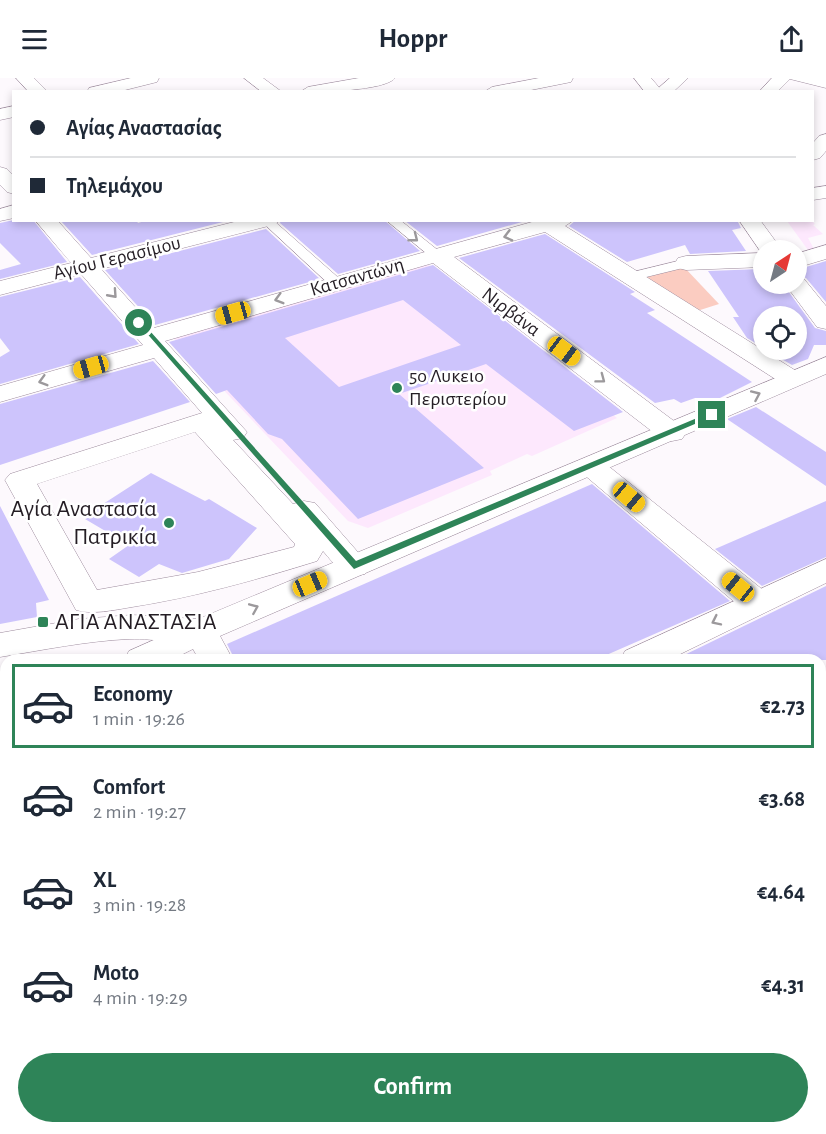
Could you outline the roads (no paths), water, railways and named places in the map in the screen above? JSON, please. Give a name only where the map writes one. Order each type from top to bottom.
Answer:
[{"type":"street","points":[[24,78],[38,90]]},
{"type":"street","points":[[252,78],[271,90]]},
{"type":"street","points":[[319,90],[387,78]]},
{"type":"street","points":[[505,90],[565,78]]},
{"type":"street","points":[[642,78],[653,90]]},
{"type":"street","points":[[665,90],[681,78]]},
{"type":"street","points":[[769,90],[782,78]]},
{"type":"street","points":[[797,78],[826,83]]},
{"type":"street","points":[[104,90],[146,79],[162,90]]},
{"type":"street","points":[[814,153],[826,140]]},
{"type":"street","points":[[0,173],[12,186]]},
{"type":"street","points":[[47,222],[354,566]]},
{"type":"street","name":"Αγίου Γερασίμου","points":[[0,288],[264,222]]},
{"type":"street","points":[[750,222],[764,240]]},
{"type":"street","points":[[556,223],[630,277],[792,380]]},
{"type":"street","name":"Κατσαντώνη","points":[[0,394],[336,283],[556,223]]},
{"type":"street","points":[[807,258],[826,252]]},
{"type":"street","name":"Νιρβάνα","points":[[437,255],[672,433]]},
{"type":"street","points":[[686,264],[753,261]]},
{"type":"street","points":[[804,294],[826,322]]},
{"type":"street","points":[[170,654],[208,646],[354,566],[672,433],[826,364]]},
{"type":"street","points":[[9,475],[209,405]]},
{"type":"street","points":[[200,421],[311,543],[306,554],[206,584],[141,597],[88,602],[9,475],[200,421]]},
{"type":"street","points":[[592,467],[756,602]]},
{"type":"street","points":[[9,475],[79,631]]},
{"type":"street","points":[[649,654],[826,570]]},
{"type":"street","points":[[0,645],[79,631],[132,627],[208,646]]},
{"type":"lane","points":[[269,222],[336,283]]},
{"type":"lane","points":[[395,222],[437,255]]},
{"type":"lane","points":[[630,277],[686,264]]},
{"type":"place","name":"5ο Λυκειο Περιστερίου","points":[[397,388]]},
{"type":"place","name":"Αγία Αναστασία Πατρικία","points":[[169,523]]},
{"type":"place","name":"ΑΓΙΑ ΑΝΑΣΤΑΣΙΑ","points":[[43,622]]}]
